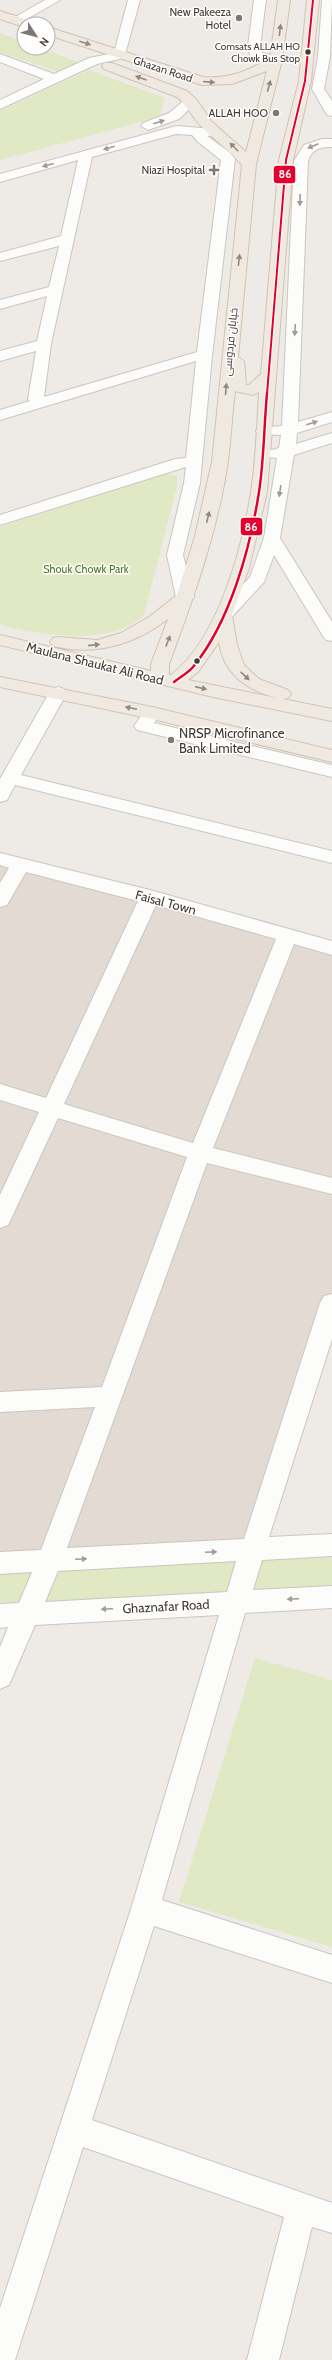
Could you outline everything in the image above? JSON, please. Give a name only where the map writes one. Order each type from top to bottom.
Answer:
[{"type":"main road","name":"خیابان فردوسی","points":[[167,680],[160,664],[185,597],[203,536],[220,462],[229,355],[249,164],[276,60],[284,0]]},
{"type":"main road","points":[[167,680],[191,670],[202,657],[224,615],[252,528],[259,492],[268,376],[313,0]]},
{"type":"main road","points":[[0,15],[16,20]]},
{"type":"main road","name":"Ghazan Road","points":[[56,34],[186,77],[212,83],[240,79],[276,60]]},
{"type":"main road","name":"Ghazan Road","points":[[78,56],[171,89],[191,102],[202,120],[235,148],[249,164]]},
{"type":"main road","points":[[304,81],[318,82]]},
{"type":"main road","points":[[229,355],[237,362],[238,382],[241,389],[248,391],[256,389],[268,376]]},
{"type":"main road","points":[[0,639],[56,642],[77,646],[113,642],[143,630],[185,597]]},
{"type":"main road","points":[[224,615],[231,659],[249,680],[265,690],[332,707]]},
{"type":"main road","name":"Maulana Shaukat Ali Road","points":[[0,639],[167,680],[332,715]]},
{"type":"main road","points":[[0,678],[19,684],[152,713],[332,756]]},
{"type":"main road","points":[[0,682],[19,684]]},
{"type":"street","points":[[24,16],[54,0]]},
{"type":"street","points":[[0,105],[93,61],[120,55],[134,0]]},
{"type":"street","points":[[260,0],[254,46],[256,55],[264,59],[276,60]]},
{"type":"street","points":[[328,0],[324,56],[318,82],[320,94],[332,112]]},
{"type":"street","points":[[0,58],[55,78]]},
{"type":"street","points":[[0,167],[157,123],[174,116],[191,102]]},
{"type":"street","points":[[185,597],[175,555],[192,483],[204,356],[228,159],[224,153],[198,136],[197,131]]},
{"type":"street","points":[[0,178],[166,132],[216,132]]},
{"type":"street","points":[[224,615],[258,578],[272,538],[290,430],[294,160],[310,146],[332,143]]},
{"type":"street","points":[[39,403],[36,399],[44,344],[86,154]]},
{"type":"street","points":[[0,258],[66,239]]},
{"type":"street","points":[[0,305],[57,289]]},
{"type":"street","points":[[0,356],[44,344]]},
{"type":"street","points":[[0,415],[192,356],[204,356]]},
{"type":"street","points":[[264,431],[290,430],[332,417]]},
{"type":"street","points":[[263,454],[286,452],[332,438]]},
{"type":"street","points":[[0,520],[181,462],[193,463]]},
{"type":"street","points":[[272,538],[332,636]]},
{"type":"street","points":[[0,796],[58,693]]},
{"type":"street","points":[[152,713],[143,726],[332,771]]},
{"type":"street","points":[[10,778],[332,857]]},
{"type":"street","name":"Faisal Town","points":[[0,859],[150,897],[332,948]]},
{"type":"street","points":[[0,900],[20,865]]},
{"type":"street","points":[[0,1218],[51,1106],[150,897]]},
{"type":"street","points":[[0,1677],[50,1560],[200,1153],[287,936]]},
{"type":"street","points":[[0,1092],[51,1106],[200,1153],[332,1186]]},
{"type":"street","points":[[0,2357],[145,1909],[252,1550],[332,1303]]},
{"type":"street","points":[[0,1402],[111,1396]]},
{"type":"street","points":[[0,1563],[332,1545]]},
{"type":"street","name":"Ghaznafar Road","points":[[0,1616],[332,1597]]},
{"type":"street","points":[[145,1909],[332,1969]]},
{"type":"street","points":[[75,2129],[332,2218]]},
{"type":"street","points":[[263,2360],[302,2207]]},
{"type":"shaded area","points":[[0,862],[332,948],[332,1303],[252,1550],[0,1563]]},
{"type":"green space","points":[[0,33],[16,39],[16,56],[56,56],[56,54],[78,62],[59,72],[0,52]]},
{"type":"green space","points":[[89,70],[165,98],[159,117],[0,160],[0,111]]},
{"type":"green space","name":"Shouk Chowk Park","points":[[165,473],[177,476],[177,486],[144,615],[130,625],[95,635],[54,635],[0,625],[0,527]]},
{"type":"green space","points":[[332,1546],[332,1593],[0,1612],[0,1563]]},
{"type":"green space","points":[[255,1658],[332,1680],[332,1947],[179,1902]]},
{"type":"transit line","name":"86","points":[[174,682],[192,668],[207,648],[220,624],[240,568],[259,492],[286,160],[305,81],[313,0]]},
{"type":"place","name":"New Pakeeza Hotel","points":[[239,18]]},
{"type":"place","name":"Comsats ALLAH HO Chowk Bus Stop","points":[[308,52]]},
{"type":"place","name":"ALLAH HOO","points":[[276,113]]},
{"type":"place","name":"Niazi Hospital","points":[[214,170]]},
{"type":"place","name":"NRSP Microfinance Bank Limited","points":[[171,740]]}]
